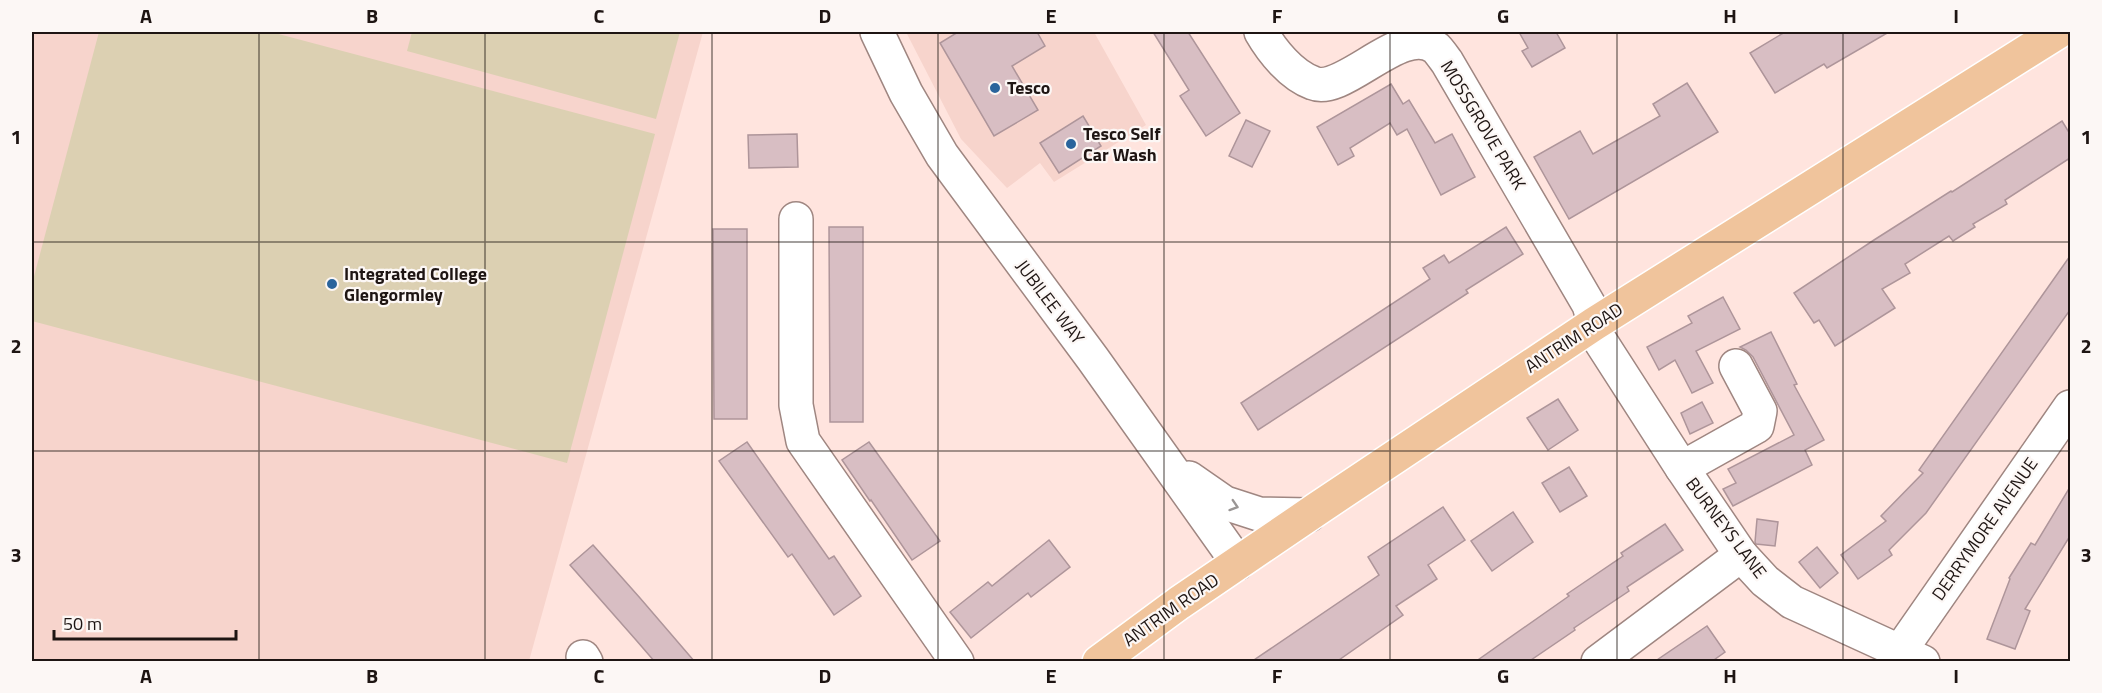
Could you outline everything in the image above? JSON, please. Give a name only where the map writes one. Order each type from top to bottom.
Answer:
[{"type":"main road","name":"ANTRIM ROAD","points":[[1100,662],[1238,563],[1594,324],[2058,32]]},
{"type":"street","name":"JUBILEE WAY","points":[[877,32],[906,93],[942,155],[1168,463],[1238,563]]},
{"type":"street","name":"MOSSGROVE PARK","points":[[1261,32],[1286,65],[1314,84],[1336,82],[1382,54],[1416,42],[1434,47],[1447,63],[1588,305],[1594,324]]},
{"type":"street","points":[[796,219],[796,405],[803,441],[957,662]]},
{"type":"street","name":"BURNEYS LANE","points":[[1594,324],[1599,339],[1682,468],[1741,555],[1765,581],[1792,602],[1912,656]]},
{"type":"street","points":[[1682,468],[1757,426],[1760,411],[1736,366]]},
{"type":"street","name":"DERRYMORE AVENUE","points":[[1912,656],[2070,407]]},
{"type":"street","points":[[1168,463],[1225,503],[1259,514],[1309,515]]},
{"type":"street","points":[[1598,662],[1741,555]]},
{"type":"shaded area","name":"Integrated College Glengormley","points":[[32,32],[703,32],[529,661],[32,661]]},
{"type":"shaded area","points":[[99,32],[271,32],[655,134],[567,463],[32,321],[32,284]]},
{"type":"shaded area","points":[[412,32],[680,32],[656,119],[407,51]]},
{"type":"shaded area","points":[[906,32],[1094,32],[1146,125],[1054,182],[1040,163],[1007,188],[961,139]]},
{"type":"building","name":"Tesco","points":[[958,32],[1037,32],[1045,46],[1012,66],[1038,110],[994,136],[940,43]]},
{"type":"building","points":[[1153,32],[1188,32],[1240,113],[1206,136],[1180,96],[1189,90]]},
{"type":"building","points":[[1519,32],[1556,32],[1565,48],[1532,67],[1522,51],[1528,48]]},
{"type":"building","points":[[1785,32],[1889,32],[1827,68],[1824,64],[1775,93],[1750,53]]},
{"type":"building","points":[[1687,83],[1718,132],[1569,219],[1534,157],[1580,131],[1593,154],[1660,116],[1653,104]]},
{"type":"building","points":[[1391,84],[1403,104],[1409,100],[1435,143],[1452,134],[1475,177],[1441,195],[1407,129],[1397,135],[1390,123],[1350,148],[1354,156],[1338,165],[1317,127]]},
{"type":"building","name":"Tesco Self Car Wash","points":[[1083,116],[1101,146],[1059,173],[1040,143]]},
{"type":"building","points":[[1246,120],[1270,131],[1252,167],[1229,156]]},
{"type":"building","points":[[2062,121],[2070,134],[2070,158],[2005,200],[2007,204],[1973,224],[1975,227],[1953,241],[1949,236],[1905,264],[1910,273],[1882,289],[1895,308],[1835,346],[1819,320],[1814,323],[1794,293]]},
{"type":"building","points":[[797,134],[798,167],[749,168],[748,135]]},
{"type":"building","points":[[829,227],[863,227],[863,422],[830,422]]},
{"type":"building","points":[[1506,227],[1523,254],[1466,290],[1468,293],[1258,430],[1241,403],[1430,279],[1423,268],[1444,255],[1449,263]]},
{"type":"building","points":[[713,229],[747,229],[747,419],[714,419]]},
{"type":"building","points":[[2070,256],[2070,310],[1926,513],[1889,550],[1892,555],[1858,579],[1841,555],[1886,521],[1881,516],[1923,473],[1919,470]]},
{"type":"building","points":[[1723,297],[1740,329],[1696,351],[1713,383],[1692,393],[1675,360],[1659,370],[1647,347],[1692,323],[1688,316]]},
{"type":"building","points":[[1771,332],[1797,384],[1794,385],[1824,440],[1805,450],[1812,465],[1733,506],[1723,489],[1736,483],[1728,469],[1794,435],[1753,357],[1740,347]]},
{"type":"building","points":[[1558,399],[1578,430],[1548,450],[1527,418]]},
{"type":"building","points":[[1702,402],[1713,423],[1690,434],[1681,413]]},
{"type":"building","points":[[747,442],[829,559],[834,556],[861,596],[834,615],[792,554],[788,557],[719,461]]},
{"type":"building","points":[[869,442],[940,541],[912,560],[842,460]]},
{"type":"building","points":[[1569,467],[1587,496],[1560,512],[1542,483]]},
{"type":"building","points":[[2070,487],[2070,536],[2025,609],[2030,611],[2015,649],[1987,639],[2009,578],[2031,543],[2035,545]]},
{"type":"building","points":[[1443,507],[1465,540],[1428,565],[1437,579],[1396,606],[1403,615],[1336,662],[1251,662],[1379,575],[1368,557]]},
{"type":"building","points":[[1513,512],[1533,542],[1492,571],[1471,541]]},
{"type":"building","points":[[1757,519],[1778,522],[1775,546],[1756,544]]},
{"type":"building","points":[[1665,524],[1683,550],[1627,587],[1629,591],[1528,662],[1475,662],[1623,556],[1621,553]]},
{"type":"building","points":[[1049,540],[1070,567],[1031,597],[1028,593],[971,638],[950,612],[988,582],[992,586]]},
{"type":"building","points":[[593,545],[695,662],[655,662],[570,565]]},
{"type":"building","points":[[1817,547],[1838,573],[1820,588],[1799,562]]},
{"type":"building","points":[[1707,626],[1725,652],[1711,662],[1654,662]]},
{"type":"place","name":"Tesco","points":[[995,88]]},
{"type":"place","name":"Tesco Self Car Wash","points":[[1071,144]]},
{"type":"place","name":"Integrated College Glengormley","points":[[332,284]]}]
